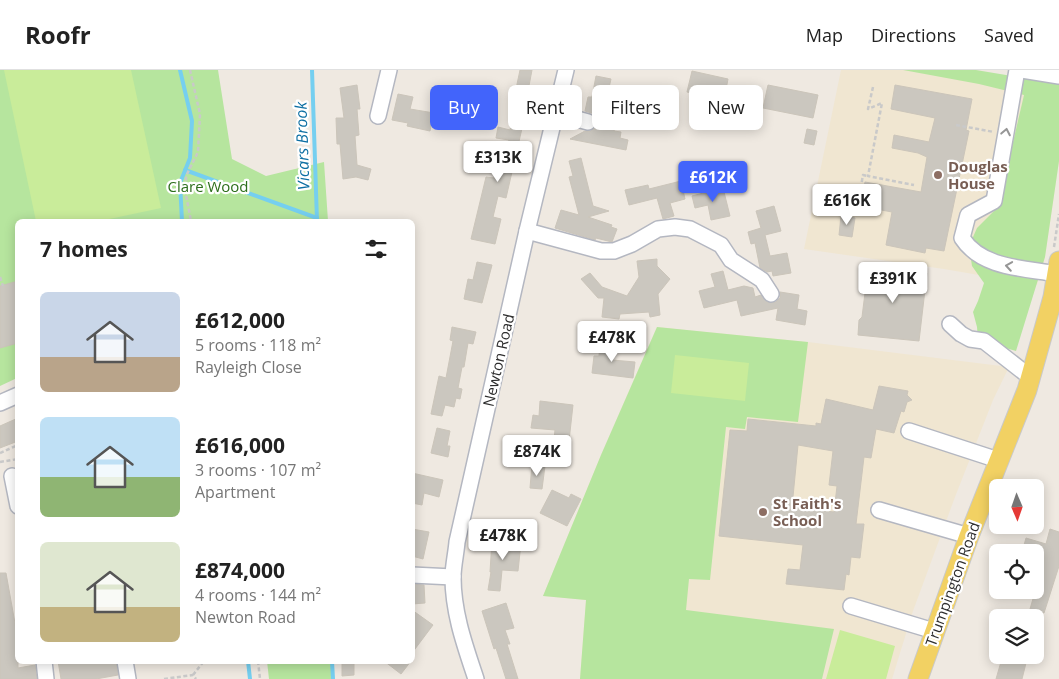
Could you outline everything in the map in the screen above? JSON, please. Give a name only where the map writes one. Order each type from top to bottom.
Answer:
[{"type":"main road","name":"Trumpington Road","points":[[918,679],[969,536],[1027,390],[1053,297],[1058,268]]},
{"type":"street","points":[[378,116],[389,70]]},
{"type":"street","name":"Newton Road","points":[[563,85],[566,70]]},
{"type":"street","points":[[1018,70],[994,201],[968,214],[963,240],[977,255],[997,264],[1058,268]]},
{"type":"street","points":[[1022,70],[1059,76]]},
{"type":"street","points":[[582,120],[588,122]]},
{"type":"street","name":"Newton Road","points":[[476,679],[461,634],[456,605],[453,577],[457,542],[527,231],[552,130]]},
{"type":"street","points":[[527,231],[601,251],[614,251],[632,244],[658,229],[675,227],[690,229],[721,245],[731,260],[762,280],[771,294]]},
{"type":"street","points":[[950,324],[960,334],[970,340],[984,341],[1030,376]]},
{"type":"street","points":[[0,403],[15,396]]},
{"type":"street","points":[[909,431],[998,460]]},
{"type":"street","points":[[10,476],[15,495]]},
{"type":"street","points":[[879,510],[969,536]]},
{"type":"street","points":[[415,575],[453,577]]},
{"type":"street","points":[[851,606],[934,631]]},
{"type":"street","points":[[44,664],[46,679]]},
{"type":"street","points":[[125,664],[128,679]]},
{"type":"path","points":[[190,70],[200,114],[198,152],[186,176],[186,195],[191,219]]},
{"type":"path","points":[[868,176],[882,103],[868,109],[873,87]]},
{"type":"path","points":[[956,125],[1005,134]]},
{"type":"path","points":[[856,214],[863,175],[914,186]]},
{"type":"path","points":[[0,277],[3,286]]},
{"type":"path","points":[[0,453],[15,446]]},
{"type":"path","points":[[0,462],[15,460]]},
{"type":"path","points":[[164,679],[192,674],[201,664]]},
{"type":"path","points":[[258,664],[260,679]]},
{"type":"path","points":[[192,674],[196,679]]},
{"type":"shaded area","name":"Douglas House","points":[[841,70],[922,70],[1059,97],[1059,161],[1045,257],[1037,285],[944,269],[804,249]]},
{"type":"shaded area","name":"St Faith's School","points":[[657,327],[808,342],[1009,367],[993,400],[955,497],[913,611],[892,679],[580,679],[586,600],[543,596],[601,455]]},
{"type":"green space","name":"Clare Wood","points":[[0,70],[218,70],[232,159],[266,176],[324,162],[328,219],[15,219],[15,379],[0,386]]},
{"type":"green space","points":[[4,70],[131,70],[161,208],[109,219],[36,219]]},
{"type":"green space","points":[[903,70],[976,70],[1059,84],[1059,161],[1045,257],[1016,351],[978,340],[973,312],[984,283],[972,266],[969,246],[977,228],[1000,205],[1024,95],[979,84]]},
{"type":"green space","points":[[657,327],[808,342],[798,422],[747,417],[745,429],[726,427],[710,580],[689,579],[686,610],[834,629],[822,679],[580,679],[586,600],[543,596],[601,455]]},
{"type":"green space","points":[[675,355],[749,363],[745,401],[671,393]]},
{"type":"green space","points":[[840,630],[895,646],[886,679],[826,679]]},
{"type":"green space","points":[[267,664],[333,664],[331,679],[269,679]]},
{"type":"building","points":[[520,70],[532,70],[529,85],[517,85]]},
{"type":"building","points":[[692,71],[728,79],[727,85],[689,85],[689,92],[687,92]]},
{"type":"building","points":[[596,76],[611,79],[610,85],[594,85]]},
{"type":"building","points":[[357,85],[360,109],[357,109],[359,135],[355,136],[357,165],[371,169],[368,180],[356,177],[343,179],[340,144],[337,144],[336,118],[344,118],[340,88]]},
{"type":"building","points":[[768,85],[818,95],[813,118],[763,108]]},
{"type":"building","points":[[895,85],[972,99],[966,130],[969,131],[944,251],[926,248],[925,253],[886,245],[892,212],[860,206],[865,182],[921,192],[927,157],[918,153],[892,148],[894,135],[929,142],[935,118],[891,109]]},
{"type":"building","points":[[398,94],[413,97],[410,109],[430,112],[430,131],[407,126],[408,123],[392,120]]},
{"type":"building","points":[[588,97],[592,97],[592,113],[585,111]]},
{"type":"building","points":[[498,127],[508,130],[522,130],[506,198],[498,196],[493,217],[501,219],[495,244],[471,239],[486,177],[494,178],[497,166],[503,167],[509,140],[496,138]]},
{"type":"building","points":[[807,129],[817,131],[814,145],[804,143]]},
{"type":"building","points":[[614,130],[621,132],[620,138],[628,140],[626,150],[570,139],[585,131]]},
{"type":"building","points":[[581,158],[593,206],[609,211],[588,217],[612,225],[611,227],[617,229],[612,242],[596,238],[595,240],[555,228],[561,210],[579,215],[569,177],[573,176],[569,161]]},
{"type":"building","points":[[681,181],[685,199],[670,203],[674,216],[663,219],[657,198],[629,205],[625,190],[648,185],[649,189]]},
{"type":"building","points":[[723,188],[730,216],[711,220],[708,205],[695,208],[692,196]]},
{"type":"building","points":[[774,206],[781,231],[765,235],[770,256],[787,253],[791,273],[773,276],[772,271],[767,272],[760,268],[755,243],[751,244],[748,232],[761,228],[756,211]]},
{"type":"building","points":[[841,216],[855,218],[852,237],[839,235]]},
{"type":"building","points":[[657,259],[657,266],[670,279],[658,294],[660,315],[650,317],[649,312],[620,314],[619,319],[602,317],[604,298],[598,298],[581,279],[590,273],[602,287],[627,296],[639,277],[637,261]]},
{"type":"building","points":[[477,262],[492,265],[482,303],[464,299],[468,279],[473,280]]},
{"type":"building","points":[[864,267],[927,273],[919,341],[858,335],[866,285],[863,282]]},
{"type":"building","points":[[723,271],[728,290],[744,286],[753,288],[755,297],[761,295],[767,302],[776,302],[780,298],[780,292],[799,295],[797,309],[807,311],[805,325],[776,320],[778,308],[741,316],[737,300],[704,308],[699,291],[715,287],[711,274]]},
{"type":"building","points":[[15,282],[15,344],[0,348],[0,286]]},
{"type":"building","points":[[452,327],[476,332],[473,344],[468,343],[464,367],[462,367],[458,388],[462,389],[460,399],[456,398],[454,407],[445,405],[442,416],[431,414],[439,376],[446,378],[453,341],[450,340]]},
{"type":"building","points":[[600,342],[614,344],[612,360],[635,362],[633,378],[592,373],[594,356],[599,356]]},
{"type":"building","points":[[879,386],[908,391],[907,395],[912,400],[907,402],[904,412],[901,411],[894,433],[876,429],[871,458],[864,457],[856,524],[864,524],[860,558],[851,557],[849,575],[846,574],[844,590],[786,584],[788,569],[800,570],[803,545],[719,536],[730,430],[747,431],[748,419],[816,426],[816,423],[821,424],[826,399],[873,410]],"holes":[[[798,445],[833,451],[829,485],[837,486],[834,512],[792,507]]]},
{"type":"building","points":[[540,401],[573,405],[569,441],[554,439],[555,430],[531,428],[533,415],[539,416]]},
{"type":"building","points":[[15,419],[15,442],[0,448],[0,426]]},
{"type":"building","points":[[437,428],[450,431],[447,446],[450,446],[448,457],[431,453]]},
{"type":"building","points":[[532,464],[545,466],[542,489],[530,488]]},
{"type":"building","points":[[415,474],[443,480],[439,497],[424,493],[422,505],[415,504]]},
{"type":"building","points":[[552,490],[569,498],[571,494],[581,499],[567,526],[540,513]]},
{"type":"building","points":[[1050,529],[1059,532],[1059,566],[1044,613],[1044,609],[1030,609],[1033,599],[1044,599],[1044,544],[1024,544],[1026,538],[1046,544]]},
{"type":"building","points":[[415,530],[429,532],[423,559],[415,557]]},
{"type":"building","points":[[492,540],[521,543],[518,571],[502,570],[500,591],[488,590],[491,572]]},
{"type":"building","points":[[0,573],[6,573],[15,623],[15,664],[18,664],[18,668],[35,665],[37,679],[0,679]]},
{"type":"building","points":[[415,584],[424,585],[425,603],[415,604]]},
{"type":"building","points":[[506,603],[514,628],[505,630],[510,644],[507,644],[518,679],[506,679],[482,611]]},
{"type":"building","points":[[415,612],[433,625],[415,649]]},
{"type":"building","points":[[58,664],[116,664],[118,675],[96,679],[61,679]]},
{"type":"building","points":[[342,664],[354,664],[354,675],[342,676]]},
{"type":"building","points":[[388,664],[409,664],[401,674]]},
{"type":"building","points":[[1000,664],[1026,664],[1022,679],[996,679]]},
{"type":"waterway","points":[[180,70],[192,121],[190,158],[180,183],[182,219]]},
{"type":"waterway","name":"Vicars Brook","points":[[312,70],[317,219]]},
{"type":"waterway","points":[[185,170],[317,218]]},
{"type":"waterway","points":[[248,664],[250,679]]},
{"type":"waterway","name":"Vicars Brook","points":[[332,664],[333,679]]},
{"type":"place","name":"Douglas House","points":[[938,175]]},
{"type":"place","name":"St Faith's School","points":[[763,512]]}]
